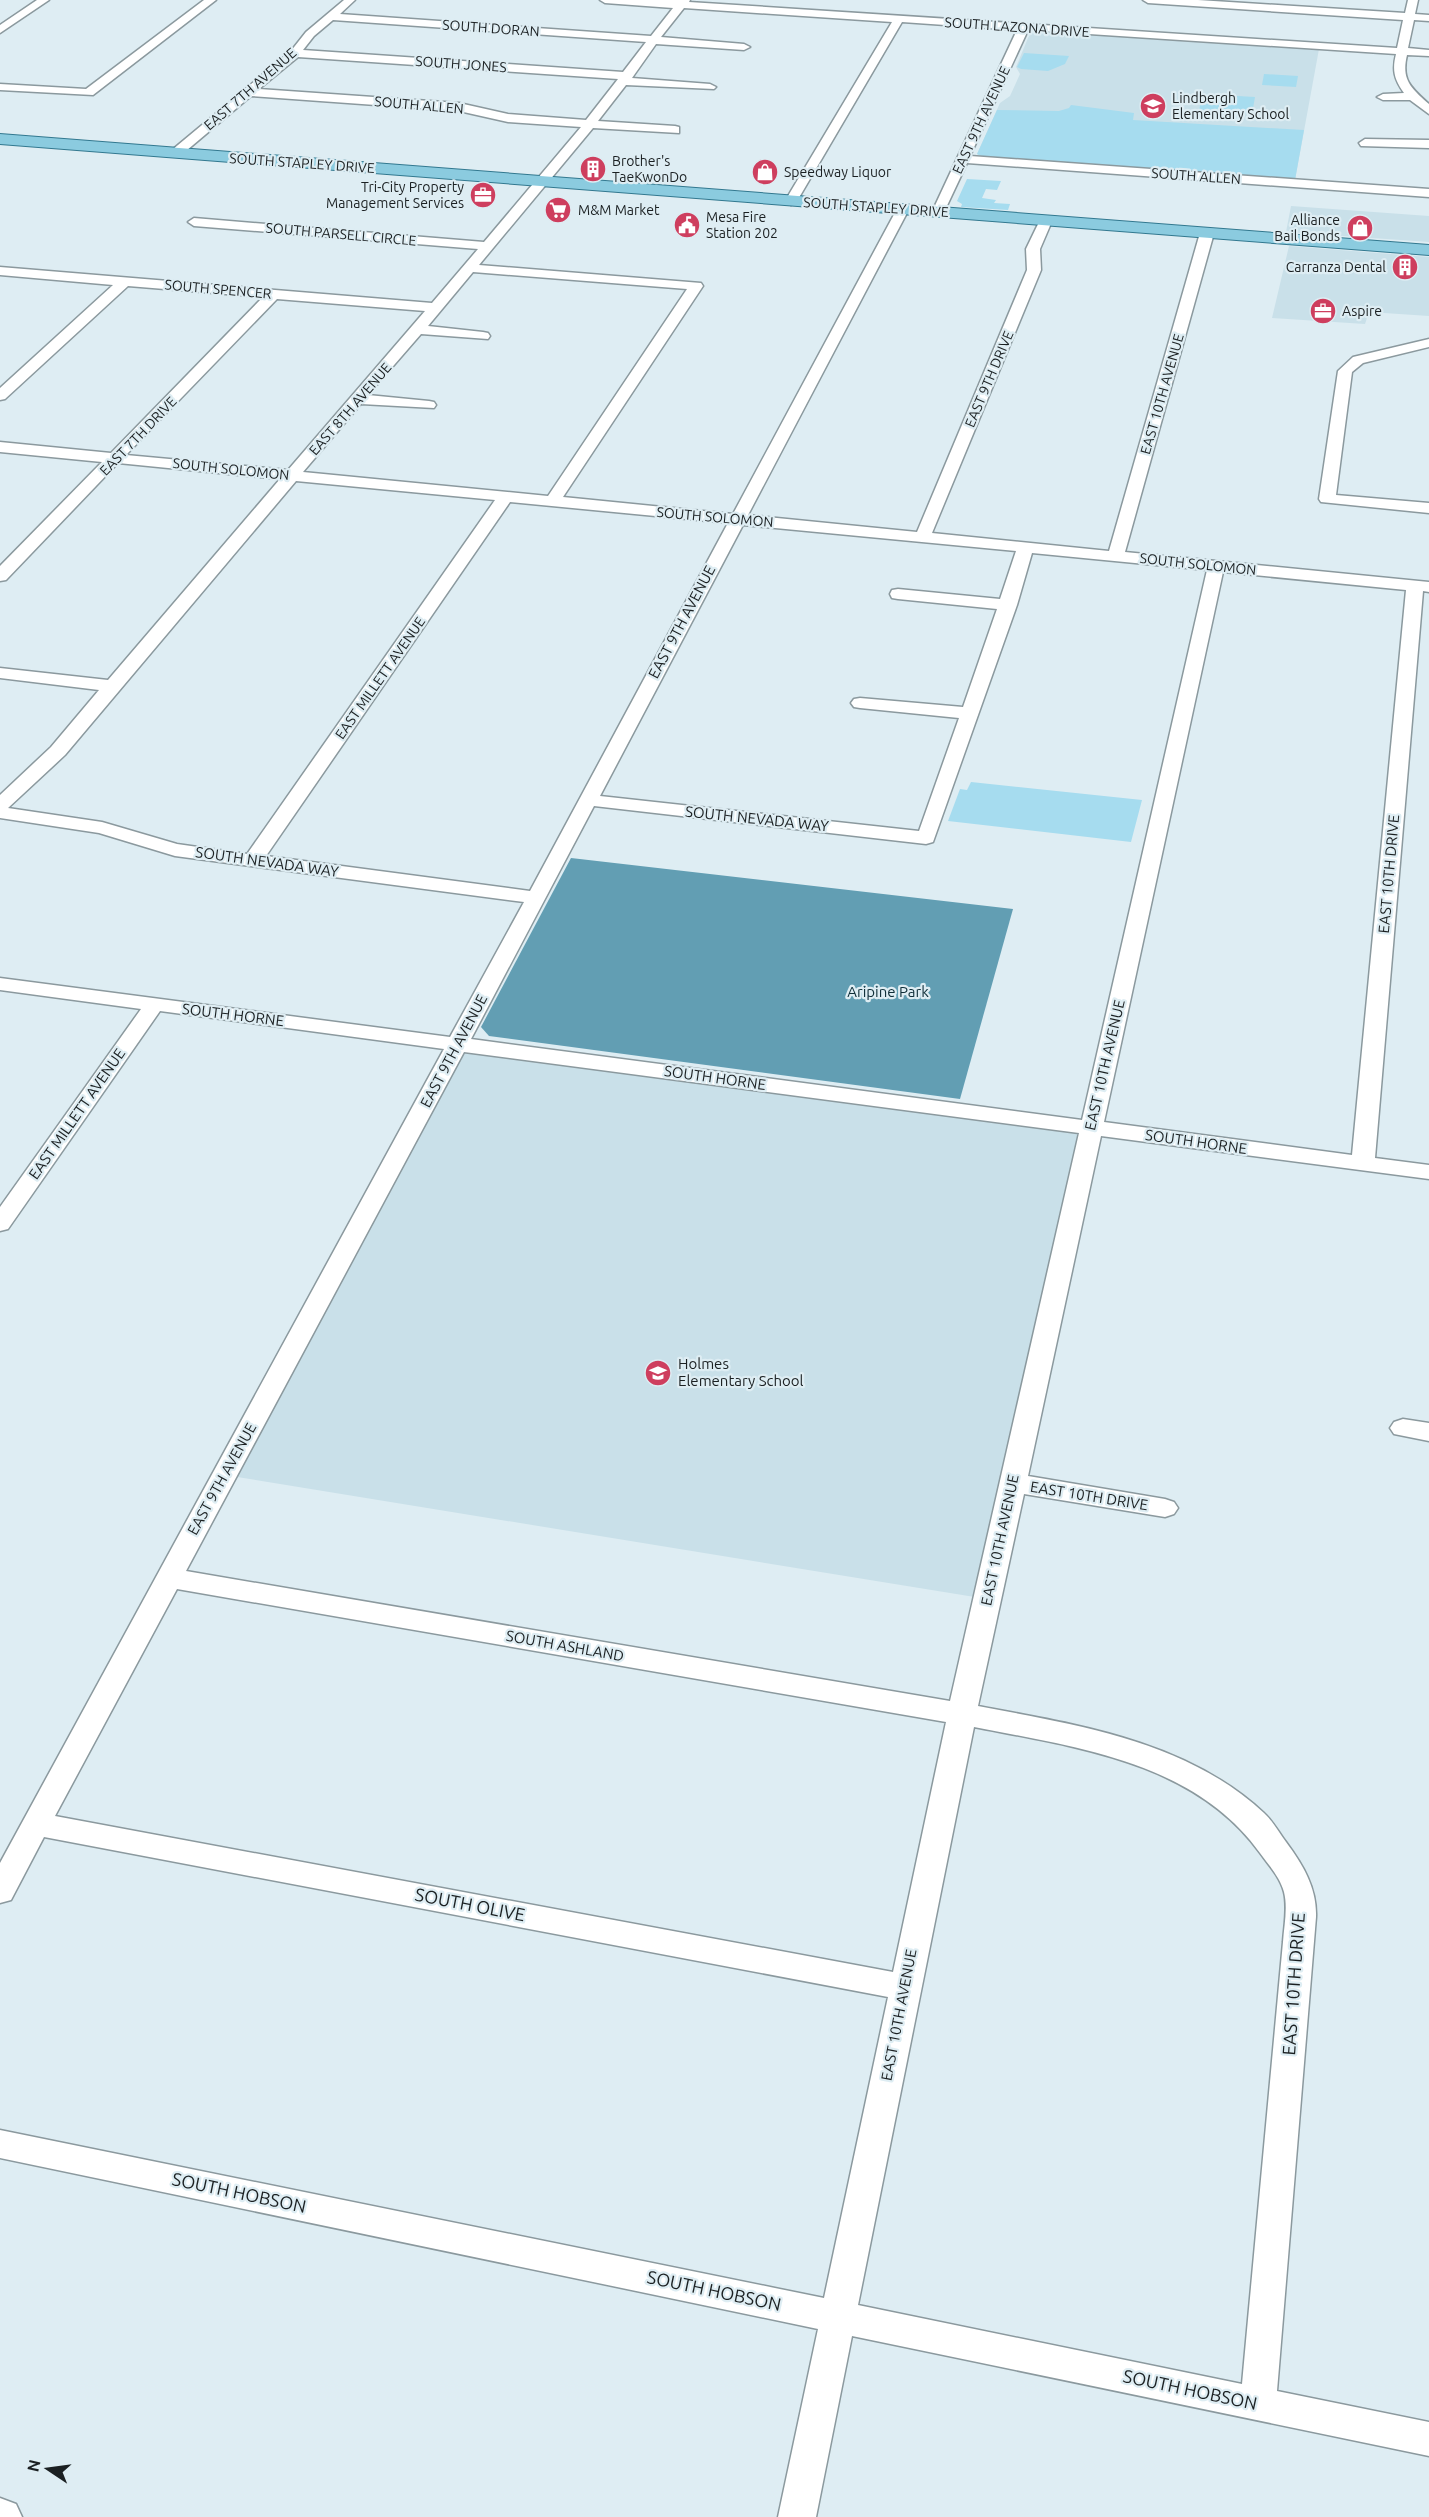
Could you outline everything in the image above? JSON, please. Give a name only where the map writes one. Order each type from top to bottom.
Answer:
[{"type":"main road","name":"SOUTH STAPLEY DRIVE","points":[[0,139],[1429,250]]},
{"type":"street","points":[[0,30],[44,0]]},
{"type":"street","points":[[0,87],[89,93],[211,0]]},
{"type":"street","name":"EAST 7TH AVENUE","points":[[176,153],[295,53],[310,34],[350,0]]},
{"type":"street","name":"SOUTH LAZONA DRIVE","points":[[604,0],[683,3],[1429,53]]},
{"type":"street","points":[[1148,0],[1276,4],[1429,18]]},
{"type":"street","points":[[1413,0],[1398,69],[1400,80],[1429,110]]},
{"type":"street","name":"EAST 8TH AVENUE","points":[[0,805],[57,751],[436,308],[590,124],[626,79],[651,40],[683,3]]},
{"type":"street","name":"SOUTH DORAN","points":[[330,17],[744,47]]},
{"type":"street","points":[[791,201],[899,19]]},
{"type":"street","name":"EAST 9TH AVENUE","points":[[938,212],[1024,27]]},
{"type":"street","name":"SOUTH JONES","points":[[295,53],[710,87]]},
{"type":"street","name":"SOUTH ALLEN","points":[[248,92],[459,107],[508,118],[675,130]]},
{"type":"street","points":[[1383,97],[1413,96]]},
{"type":"street","points":[[1365,143],[1429,144]]},
{"type":"street","name":"SOUTH ALLEN","points":[[963,159],[1429,193]]},
{"type":"street","name":"EAST 9TH AVENUE","points":[[0,1891],[536,898],[903,209]]},
{"type":"street","name":"EAST 9TH DRIVE","points":[[923,536],[1034,270],[1033,249],[1046,221]]},
{"type":"street","name":"SOUTH PARSELL CIRCLE","points":[[195,222],[488,246]]},
{"type":"street","name":"EAST 10TH AVENUE","points":[[1116,556],[1207,233]]},
{"type":"street","points":[[469,268],[696,286],[553,501]]},
{"type":"street","name":"SOUTH SPENCER","points":[[0,271],[436,308]]},
{"type":"street","points":[[0,396],[125,281]]},
{"type":"street","name":"EAST 7TH DRIVE","points":[[0,576],[274,294]]},
{"type":"street","points":[[417,329],[483,336]]},
{"type":"street","points":[[1429,343],[1358,360],[1345,371],[1327,499],[1429,508]]},
{"type":"street","points":[[357,399],[429,405]]},
{"type":"street","name":"SOUTH SOLOMON","points":[[0,447],[1422,586]]},
{"type":"street","name":"EAST MILLETT AVENUE","points":[[253,860],[506,496]]},
{"type":"street","points":[[860,702],[968,713],[1008,605],[1026,546]]},
{"type":"street","name":"EAST 10TH AVENUE","points":[[797,2517],[904,1987],[962,1714],[1216,566]]},
{"type":"street","name":"EAST 10TH DRIVE","points":[[1363,1164],[1422,586]]},
{"type":"street","points":[[898,594],[1008,605]]},
{"type":"street","points":[[0,673],[111,686]]},
{"type":"street","name":"SOUTH NEVADA WAY","points":[[588,800],[926,838],[968,713]]},
{"type":"street","name":"SOUTH NEVADA WAY","points":[[0,812],[102,828],[175,850],[536,898]]},
{"type":"street","name":"SOUTH HORNE","points":[[0,984],[1429,1172]]},
{"type":"street","name":"EAST MILLETT AVENUE","points":[[0,1224],[154,1005]]},
{"type":"street","points":[[1403,1428],[1429,1432]]},
{"type":"street","name":"EAST 10TH DRIVE","points":[[1013,1483],[1165,1508]]},
{"type":"street","name":"SOUTH ASHLAND","points":[[168,1578],[962,1714]]},
{"type":"street","name":"EAST 10TH DRIVE","points":[[962,1714],[1093,1739],[1168,1765],[1228,1797],[1272,1842],[1299,1892],[1299,1942],[1258,2404]]},
{"type":"street","name":"SOUTH OLIVE","points":[[36,1824],[904,1987]]},
{"type":"street","name":"SOUTH HOBSON","points":[[0,2144],[1429,2439]]},
{"type":"shaded area","name":"Lindbergh Elementary School","points":[[1040,31],[1319,49],[1295,180],[980,156],[977,154],[1000,103],[1010,96],[1020,74],[1016,67],[1028,38],[1031,33]]},
{"type":"shaded area","points":[[1024,53],[1069,56],[1065,64],[1048,71],[1017,67]]},
{"type":"shaded area","points":[[1264,74],[1298,76],[1296,87],[1262,85]]},
{"type":"shaded area","points":[[1203,94],[1255,97],[1252,114],[1199,110]]},
{"type":"shaded area","points":[[1071,105],[1134,113],[1133,120],[1304,130],[1295,180],[983,157],[977,154],[997,110],[1059,111]]},
{"type":"shaded area","points":[[967,179],[1001,181],[997,190],[986,189],[982,198],[996,200],[994,203],[1010,204],[1008,210],[961,207],[962,204],[957,201]]},
{"type":"shaded area","points":[[1291,206],[1429,216],[1429,242],[1286,232]]},
{"type":"shaded area","points":[[1289,246],[1429,257],[1429,316],[1369,312],[1365,324],[1272,318]]},
{"type":"shaded area","points":[[971,782],[1142,800],[1131,842],[948,821],[960,789],[967,790]]},
{"type":"shaded area","name":"Aripine Park","points":[[571,858],[1013,909],[960,1099],[489,1036],[481,1027]]},
{"type":"shaded area","name":"Holmes Elementary School","points":[[458,1043],[1091,1128],[987,1599],[225,1475]]},
{"type":"place","name":"Lindbergh Elementary School","points":[[1153,106]]},
{"type":"place","name":"Brother's TaeKwonDo","points":[[593,169]]},
{"type":"place","name":"Speedway Liquor","points":[[765,172]]},
{"type":"place","name":"Tri-City Property Management Services","points":[[483,195]]},
{"type":"place","name":"M&M Market","points":[[558,210]]},
{"type":"place","name":"Mesa Fire Station 202","points":[[687,225]]},
{"type":"place","name":"Alliance Bail Bonds","points":[[1360,228]]},
{"type":"place","name":"Carranza Dental","points":[[1405,267]]},
{"type":"place","name":"Aspire","points":[[1323,311]]},
{"type":"place","name":"Holmes Elementary School","points":[[658,1373]]}]
